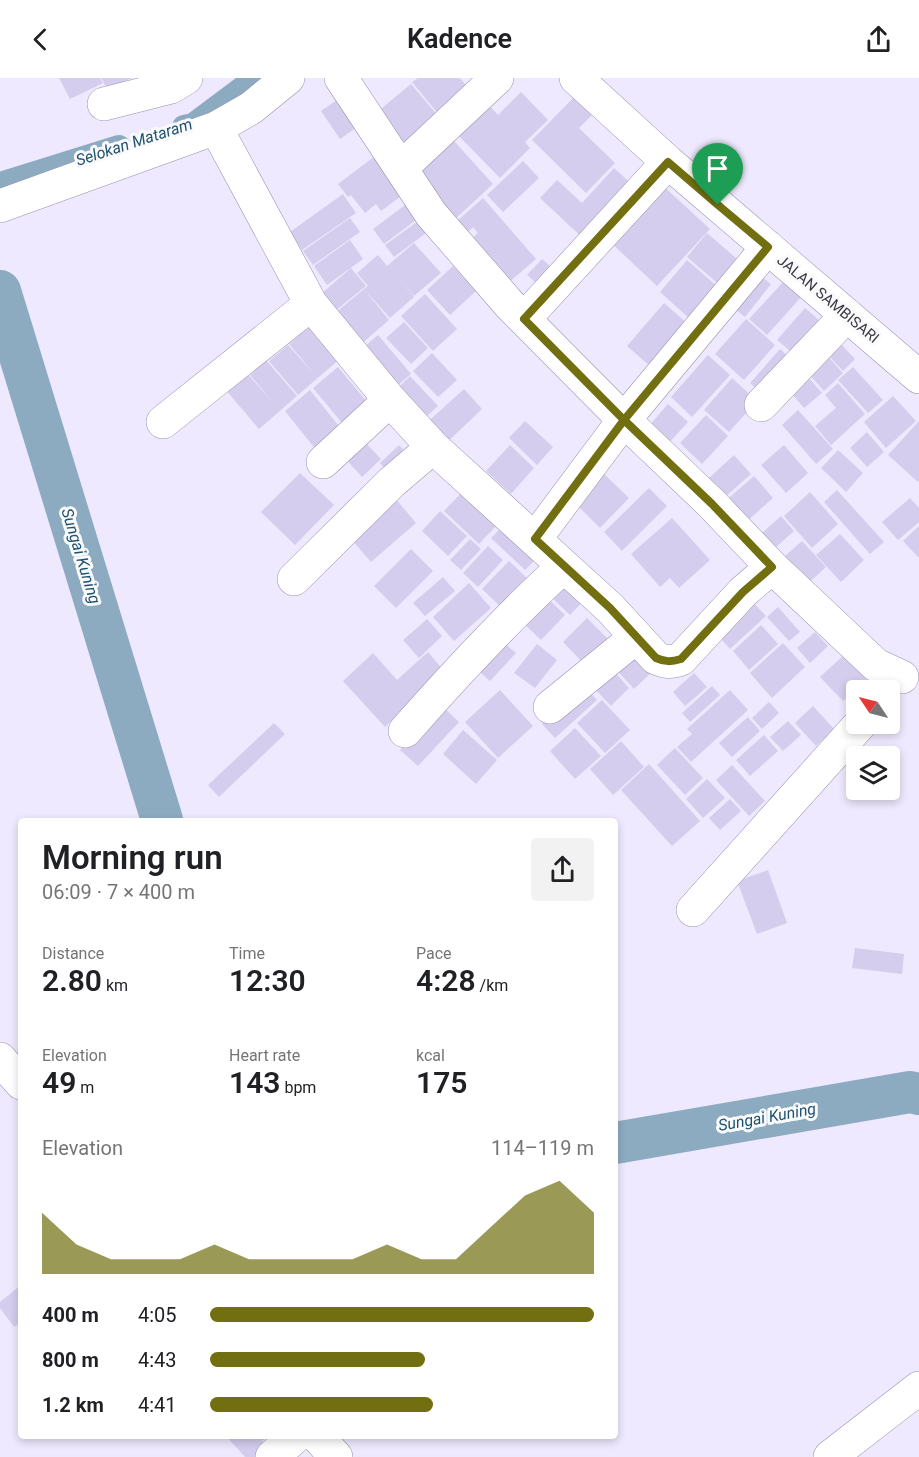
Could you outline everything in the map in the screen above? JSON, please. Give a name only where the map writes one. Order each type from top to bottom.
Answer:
[{"type":"street","points":[[104,104],[171,87],[186,78]]},
{"type":"street","points":[[341,78],[431,214],[524,319],[624,420],[712,504],[772,567],[876,665],[903,677]]},
{"type":"street","points":[[401,168],[497,78]]},
{"type":"street","name":"JALAN SAMBISARI","points":[[576,78],[668,162],[919,377]]},
{"type":"street","points":[[0,206],[216,128],[251,108],[282,80]]},
{"type":"street","points":[[216,128],[311,304],[390,400],[433,447],[610,608],[656,658],[664,662],[681,659],[743,592],[772,567]]},
{"type":"street","points":[[524,319],[668,162]]},
{"type":"street","points":[[535,539],[624,420],[768,247]]},
{"type":"street","points":[[163,422],[311,304]]},
{"type":"street","points":[[761,405],[847,315]]},
{"type":"street","points":[[323,462],[390,400]]},
{"type":"street","points":[[294,579],[392,482],[433,447]]},
{"type":"street","points":[[405,731],[460,667],[564,566]]},
{"type":"street","points":[[550,707],[636,637]]},
{"type":"street","points":[[693,910],[851,734]]},
{"type":"street","points":[[0,1059],[18,1080]]},
{"type":"street","points":[[830,1457],[919,1388]]},
{"type":"street","points":[[272,1457],[293,1439]]},
{"type":"street","points":[[321,1439],[336,1457]]},
{"type":"building","points":[[59,78],[100,78],[103,83],[70,99]]},
{"type":"building","points":[[101,78],[132,78],[108,90]]},
{"type":"building","points":[[418,78],[460,78],[474,95],[444,121],[412,82]]},
{"type":"building","points":[[411,84],[444,123],[404,156],[371,117]]},
{"type":"building","points":[[521,92],[548,120],[525,142],[530,148],[500,178],[450,127],[481,97],[498,115]]},
{"type":"building","points":[[347,93],[366,121],[340,139],[321,111]]},
{"type":"building","points":[[575,96],[593,114],[579,128],[615,163],[586,193],[532,140]]},
{"type":"building","points":[[454,141],[493,184],[453,221],[413,178]]},
{"type":"building","points":[[375,156],[404,194],[381,211],[376,204],[365,213],[351,195],[348,197],[338,184]]},
{"type":"building","points":[[523,161],[539,178],[503,212],[487,195]]},
{"type":"building","points":[[614,168],[636,188],[587,242],[540,198],[557,180],[582,203]]},
{"type":"building","points":[[660,183],[710,229],[657,286],[608,240]]},
{"type":"building","points":[[343,194],[356,213],[302,250],[290,232]]},
{"type":"building","points":[[483,198],[536,259],[500,290],[462,247],[478,233],[473,227],[458,241],[448,229]]},
{"type":"building","points":[[409,202],[420,217],[384,244],[373,229]]},
{"type":"building","points":[[350,218],[360,232],[313,265],[303,251]]},
{"type":"building","points":[[421,219],[430,230],[394,257],[385,245]]},
{"type":"building","points":[[707,233],[744,265],[723,288],[687,257]]},
{"type":"building","points":[[350,240],[363,259],[327,285],[314,266]]},
{"type":"building","points":[[414,243],[441,273],[414,296],[400,280],[414,297],[390,318],[364,289],[368,286],[357,273],[378,255],[387,266]]},
{"type":"building","points":[[542,259],[559,274],[544,290],[527,275]]},
{"type":"building","points":[[687,260],[718,287],[690,319],[660,292]]},
{"type":"building","points":[[453,266],[476,291],[450,315],[427,290]]},
{"type":"building","points":[[351,268],[366,286],[335,311],[321,294]]},
{"type":"building","points":[[757,273],[771,284],[745,317],[730,305]]},
{"type":"building","points":[[784,281],[802,296],[767,335],[749,319]]},
{"type":"building","points":[[364,289],[389,320],[360,345],[334,314]]},
{"type":"building","points":[[425,294],[457,329],[433,351],[401,316]]},
{"type":"building","points":[[664,303],[695,330],[658,373],[627,346]]},
{"type":"building","points":[[805,308],[828,328],[801,360],[777,340]]},
{"type":"building","points":[[746,319],[775,345],[744,380],[715,354]]},
{"type":"building","points":[[404,322],[428,348],[411,364],[386,338]]},
{"type":"building","points":[[311,324],[341,358],[298,395],[269,361],[288,345],[316,376],[289,344]]},
{"type":"building","points":[[378,335],[411,374],[389,393],[356,354]]},
{"type":"building","points":[[839,342],[855,359],[843,371],[826,353]]},
{"type":"building","points":[[780,349],[797,364],[766,397],[750,383]]},
{"type":"building","points":[[823,351],[843,373],[824,391],[804,369]]},
{"type":"building","points":[[432,353],[457,380],[438,397],[413,371]]},
{"type":"building","points":[[708,355],[730,375],[692,417],[671,397]]},
{"type":"building","points":[[266,360],[297,396],[259,429],[225,389],[245,371],[275,405],[250,375]]},
{"type":"building","points":[[338,367],[372,408],[347,429],[313,388]]},
{"type":"building","points":[[853,367],[883,400],[868,413],[838,380]]},
{"type":"building","points":[[803,371],[822,393],[804,408],[786,387]]},
{"type":"building","points":[[410,376],[438,406],[416,426],[389,397]]},
{"type":"building","points":[[732,378],[757,401],[729,432],[704,410]]},
{"type":"building","points":[[838,383],[865,414],[831,445],[815,426],[836,408],[825,395]]},
{"type":"building","points":[[464,389],[482,409],[440,449],[421,428]]},
{"type":"building","points":[[310,390],[342,430],[317,451],[285,411]]},
{"type":"building","points":[[893,396],[916,421],[886,448],[864,422]]},
{"type":"building","points":[[668,404],[688,422],[666,446],[647,428]]},
{"type":"building","points":[[798,410],[833,449],[816,464],[782,425]]},
{"type":"building","points":[[706,415],[728,436],[702,464],[680,443]]},
{"type":"building","points":[[525,421],[553,447],[537,465],[509,438]]},
{"type":"building","points":[[919,421],[919,480],[918,482],[888,455]]},
{"type":"building","points":[[867,432],[884,452],[867,467],[850,448]]},
{"type":"building","points":[[362,439],[381,459],[362,477],[343,456]]},
{"type":"building","points":[[399,445],[412,459],[393,477],[380,463]]},
{"type":"building","points":[[510,445],[534,468],[511,494],[486,471]]},
{"type":"building","points":[[784,445],[808,473],[786,493],[761,465]]},
{"type":"building","points":[[838,450],[863,473],[846,492],[821,468]]},
{"type":"building","points":[[734,455],[751,474],[724,498],[708,479]]},
{"type":"building","points":[[300,473],[334,505],[295,545],[261,512]]},
{"type":"building","points":[[604,474],[629,498],[600,528],[576,504]]},
{"type":"building","points":[[754,476],[773,498],[744,524],[724,502]]},
{"type":"building","points":[[649,488],[667,506],[622,551],[604,532]]},
{"type":"building","points":[[837,490],[884,542],[870,554],[824,502]]},
{"type":"building","points":[[463,491],[498,524],[479,544],[444,511]]},
{"type":"building","points":[[390,492],[416,523],[371,562],[344,531]]},
{"type":"building","points":[[810,492],[838,524],[812,548],[784,516]]},
{"type":"building","points":[[910,498],[919,508],[919,522],[898,540],[882,522]]},
{"type":"building","points":[[440,511],[467,536],[448,556],[422,531]]},
{"type":"building","points":[[781,516],[794,531],[775,548],[762,533]]},
{"type":"building","points":[[672,518],[710,560],[679,588],[670,578],[660,587],[631,554]]},
{"type":"building","points":[[504,525],[538,557],[525,570],[491,538]]},
{"type":"building","points":[[919,526],[919,558],[903,541]]},
{"type":"building","points":[[840,534],[864,560],[841,582],[816,555]]},
{"type":"building","points":[[470,539],[481,549],[461,570],[450,560]]},
{"type":"building","points":[[802,541],[826,567],[801,590],[777,563]]},
{"type":"building","points":[[488,546],[503,560],[478,587],[463,573]]},
{"type":"building","points":[[411,549],[433,571],[396,608],[374,586]]},
{"type":"building","points":[[509,561],[528,579],[501,607],[482,589]]},
{"type":"building","points":[[563,571],[589,595],[570,615],[544,590]]},
{"type":"building","points":[[443,577],[455,591],[425,616],[413,603]]},
{"type":"building","points":[[469,583],[491,608],[454,641],[433,617]]},
{"type":"building","points":[[542,593],[565,615],[541,640],[517,617]]},
{"type":"building","points":[[747,596],[766,616],[730,649],[712,629]]},
{"type":"building","points":[[778,607],[800,632],[789,641],[767,617]]},
{"type":"building","points":[[587,618],[614,645],[589,669],[563,642]]},
{"type":"building","points":[[427,619],[442,636],[419,658],[403,640]]},
{"type":"building","points":[[761,625],[778,644],[749,670],[733,651]]},
{"type":"building","points":[[815,632],[828,646],[810,663],[797,648]]},
{"type":"building","points":[[496,636],[516,653],[490,681],[471,664]]},
{"type":"building","points":[[783,643],[805,667],[772,698],[750,673]]},
{"type":"building","points":[[537,644],[557,660],[535,688],[514,673]]},
{"type":"building","points":[[630,651],[651,673],[634,689],[613,666]]},
{"type":"building","points":[[428,652],[445,672],[385,727],[343,681],[373,653],[397,680]]},
{"type":"building","points":[[845,654],[867,679],[846,680],[846,698],[843,701],[820,677]]},
{"type":"building","points":[[612,669],[629,688],[611,706],[593,687]]},
{"type":"building","points":[[694,673],[707,687],[685,706],[673,692]]},
{"type":"building","points":[[584,686],[597,700],[555,738],[542,724]]},
{"type":"building","points":[[712,686],[720,695],[690,722],[682,713]]},
{"type":"building","points":[[500,690],[533,726],[498,758],[465,722]]},
{"type":"building","points":[[730,690],[748,710],[691,762],[677,747],[692,734],[687,729]]},
{"type":"building","points":[[602,700],[630,730],[605,753],[577,723]]},
{"type":"building","points":[[769,702],[779,713],[762,729],[752,718]]},
{"type":"building","points":[[441,705],[459,722],[418,766],[400,750]]},
{"type":"building","points":[[813,706],[834,729],[816,746],[795,723]]},
{"type":"building","points":[[748,717],[760,731],[732,757],[719,743]]},
{"type":"building","points":[[788,721],[801,735],[783,751],[770,737]]},
{"type":"building","points":[[274,723],[285,734],[219,797],[208,785]]},
{"type":"building","points":[[575,728],[601,756],[575,779],[550,751]]},
{"type":"building","points":[[463,730],[497,760],[476,784],[443,754]]},
{"type":"building","points":[[764,735],[778,751],[750,776],[736,760]]},
{"type":"building","points":[[621,741],[644,767],[613,795],[590,769]]},
{"type":"building","points":[[675,748],[703,778],[685,795],[657,765]]},
{"type":"building","points":[[649,764],[700,821],[672,846],[621,790]]},
{"type":"building","points":[[732,765],[765,801],[749,816],[716,780]]},
{"type":"building","points":[[707,779],[725,798],[703,818],[686,799]]},
{"type":"building","points":[[730,799],[741,811],[720,830],[709,818]]},
{"type":"building","points":[[768,870],[787,923],[757,934],[737,881]]},
{"type":"building","points":[[855,948],[904,954],[902,974],[852,968]]},
{"type":"building","points":[[18,1287],[18,1324],[14,1327],[0,1308],[0,1302]]},
{"type":"building","points":[[229,1439],[264,1439],[262,1441],[271,1452],[266,1457],[245,1457]]},
{"type":"waterway","name":"Selokan Mataram","points":[[184,127],[193,125],[256,78]]},
{"type":"waterway","name":"Selokan Mataram","points":[[0,184],[119,147]]},
{"type":"waterway","name":"Sungai Kuning","points":[[0,291],[161,818]]},
{"type":"waterway","name":"Sungai Kuning","points":[[618,1142],[910,1092],[919,1094]]},
{"type":"route","points":[[718,205],[668,162],[524,319],[624,420],[535,539],[610,608],[656,658],[664,662],[681,659],[743,592],[772,567],[712,504],[624,420],[768,247],[718,205]]}]
